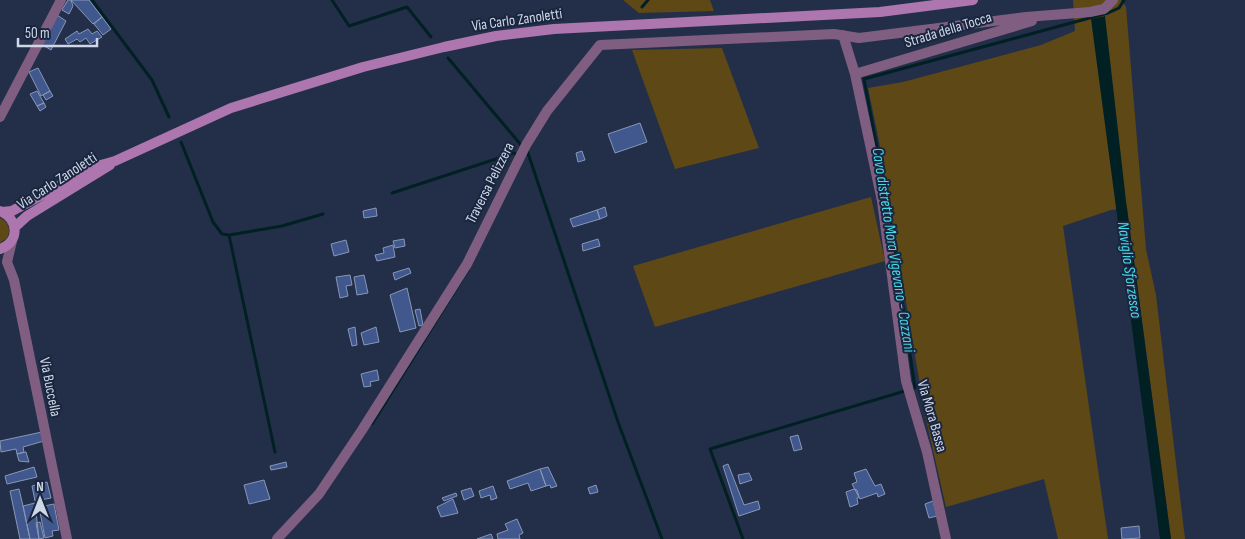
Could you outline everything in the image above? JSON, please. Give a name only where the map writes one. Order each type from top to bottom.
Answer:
[{"type":"main road","name":"Via Carlo Zanoletti","points":[[1,212],[12,211],[94,167],[115,161],[187,127],[276,92],[413,54],[496,36],[573,28],[880,12],[972,0]]},
{"type":"main road","name":"Via Carlo Zanoletti","points":[[15,227],[27,216],[98,174],[115,161]]},
{"type":"main road","points":[[0,249],[12,241],[15,227],[10,218],[1,212]]},
{"type":"street","points":[[0,117],[61,0]]},
{"type":"street","name":"Strada della Tocca","points":[[843,34],[859,38],[1090,12],[1104,9],[1113,0]]},
{"type":"street","name":"Strada della Tocca","points":[[855,74],[1049,16]]},
{"type":"street","name":"Via Mora Bassa","points":[[843,34],[855,74],[882,201],[909,389],[927,452],[946,539]]},
{"type":"street","name":"Traversa Pelizzera","points":[[278,539],[319,494],[362,430],[467,264],[526,145],[547,112],[600,45],[843,34]]},
{"type":"street","name":"Via Buccella","points":[[12,241],[4,258],[14,280],[67,539]]},
{"type":"shaded area","points":[[623,0],[710,0],[714,11],[639,13]]},
{"type":"shaded area","points":[[1073,0],[1121,0],[1126,7],[1146,249],[1156,295],[1185,539],[1171,539],[1127,208],[1111,210],[1063,226],[1108,539],[1058,539],[1044,479],[946,507],[925,415],[879,141],[868,88],[903,82],[1041,45],[1075,31]]},
{"type":"shaded area","points":[[722,48],[759,148],[675,169],[632,50]]},
{"type":"shaded area","points":[[871,197],[885,261],[655,327],[633,266]]},
{"type":"shaded area","points":[[0,218],[7,224],[9,232],[7,238],[0,243]]},
{"type":"water","name":"Naviglio Sforzesco","points":[[1105,16],[1126,201],[1171,539],[1160,539],[1091,19]]},
{"type":"building","points":[[68,0],[71,0],[73,6],[69,14],[62,10]]},
{"type":"building","points":[[71,0],[89,0],[102,17],[93,24]]},
{"type":"building","points":[[57,15],[66,21],[51,50],[41,44]]},
{"type":"building","points":[[102,17],[111,29],[103,35],[94,24]]},
{"type":"building","points":[[88,29],[92,34],[97,31],[102,37],[90,44],[86,38],[80,42],[77,39],[68,44],[65,39],[77,31],[79,34]]},
{"type":"building","points":[[38,68],[50,91],[41,96],[29,72]]},
{"type":"building","points":[[37,91],[44,103],[37,106],[30,94]]},
{"type":"building","points":[[50,91],[53,96],[46,100],[43,95]]},
{"type":"building","points":[[44,103],[46,107],[40,111],[37,106]]},
{"type":"building","points":[[640,123],[647,142],[615,153],[608,134]]},
{"type":"building","points":[[582,151],[585,160],[578,162],[576,153]]},
{"type":"building","points":[[605,207],[607,216],[600,219],[597,210]]},
{"type":"building","points":[[376,208],[377,216],[364,218],[363,211]]},
{"type":"building","points":[[597,210],[600,219],[573,227],[570,219]]},
{"type":"building","points":[[404,239],[405,246],[395,248],[393,241]]},
{"type":"building","points":[[598,239],[600,246],[583,251],[582,244]]},
{"type":"building","points":[[346,240],[349,252],[334,256],[331,244]]},
{"type":"building","points":[[393,245],[395,257],[377,261],[375,255],[384,253],[383,248]]},
{"type":"building","points":[[409,268],[411,273],[395,280],[393,273]]},
{"type":"building","points":[[350,275],[352,285],[346,286],[348,296],[340,298],[336,277]]},
{"type":"building","points":[[364,275],[368,293],[357,295],[354,277]]},
{"type":"building","points":[[407,288],[416,328],[400,332],[390,295]]},
{"type":"building","points":[[420,309],[423,325],[419,326],[415,310]]},
{"type":"building","points":[[355,327],[357,345],[352,346],[348,329]]},
{"type":"building","points":[[376,327],[379,342],[364,345],[361,333]]},
{"type":"building","points":[[377,370],[379,380],[370,382],[371,386],[364,387],[361,374]]},
{"type":"building","points":[[42,432],[44,441],[23,447],[24,452],[17,454],[16,449],[1,452],[0,441]]},
{"type":"building","points":[[798,435],[802,449],[794,451],[790,437]]},
{"type":"building","points":[[26,452],[29,462],[19,461],[17,454]]},
{"type":"building","points":[[286,462],[287,467],[271,470],[270,466]]},
{"type":"building","points":[[728,464],[744,505],[758,501],[760,509],[739,516],[723,466]]},
{"type":"building","points":[[34,467],[37,477],[7,484],[5,476]]},
{"type":"building","points":[[548,467],[557,486],[551,488],[550,485],[546,486],[540,469]]},
{"type":"building","points":[[540,469],[546,486],[531,491],[528,483],[510,489],[507,481]]},
{"type":"building","points":[[866,469],[875,486],[881,484],[885,494],[878,497],[877,493],[860,499],[852,484],[857,482],[854,473]]},
{"type":"building","points":[[749,473],[752,480],[740,484],[738,475]]},
{"type":"building","points":[[264,480],[270,499],[249,504],[244,485]]},
{"type":"building","points":[[47,482],[51,498],[35,501],[32,486]]},
{"type":"building","points":[[596,485],[598,492],[590,494],[588,488]]},
{"type":"building","points":[[493,486],[497,498],[491,500],[490,495],[481,498],[479,491]]},
{"type":"building","points":[[471,488],[474,496],[464,500],[461,491]]},
{"type":"building","points":[[19,489],[30,539],[20,539],[10,491]]},
{"type":"building","points":[[854,489],[857,490],[859,497],[857,498],[858,504],[850,507],[846,492]]},
{"type":"building","points":[[456,493],[457,496],[444,501],[442,498]]},
{"type":"building","points":[[453,499],[458,513],[441,517],[437,507]]},
{"type":"building","points":[[933,501],[937,516],[929,518],[925,504]]},
{"type":"building","points":[[35,503],[39,539],[30,539],[23,506]]},
{"type":"building","points":[[54,504],[59,530],[52,531],[53,536],[45,538],[39,507]]},
{"type":"building","points":[[517,519],[523,533],[519,535],[520,539],[498,539],[497,534],[508,530],[505,524]]},
{"type":"building","points":[[40,522],[44,538],[39,539],[36,523]]},
{"type":"building","points":[[1139,526],[1140,538],[1122,539],[1121,528]]},
{"type":"building","points":[[491,534],[493,539],[477,539]]},
{"type":"waterway","points":[[92,0],[152,80],[169,117]]},
{"type":"waterway","points":[[332,0],[349,26],[407,7],[431,37]]},
{"type":"waterway","points":[[642,7],[648,0]]},
{"type":"waterway","name":"Cavo distretto Mora Vigevano - Cazzani","points":[[743,539],[710,449],[915,388],[888,206],[864,79],[1108,13],[1119,8],[1124,0]]},
{"type":"waterway","points":[[448,58],[521,145]]},
{"type":"waterway","points":[[181,142],[213,222],[222,234],[229,235],[282,226],[323,214]]},
{"type":"waterway","points":[[527,150],[618,422],[662,539]]},
{"type":"waterway","points":[[392,193],[514,153],[516,154]]},
{"type":"waterway","points":[[229,235],[275,452]]},
{"type":"waterway","points":[[372,424],[468,270]]}]
